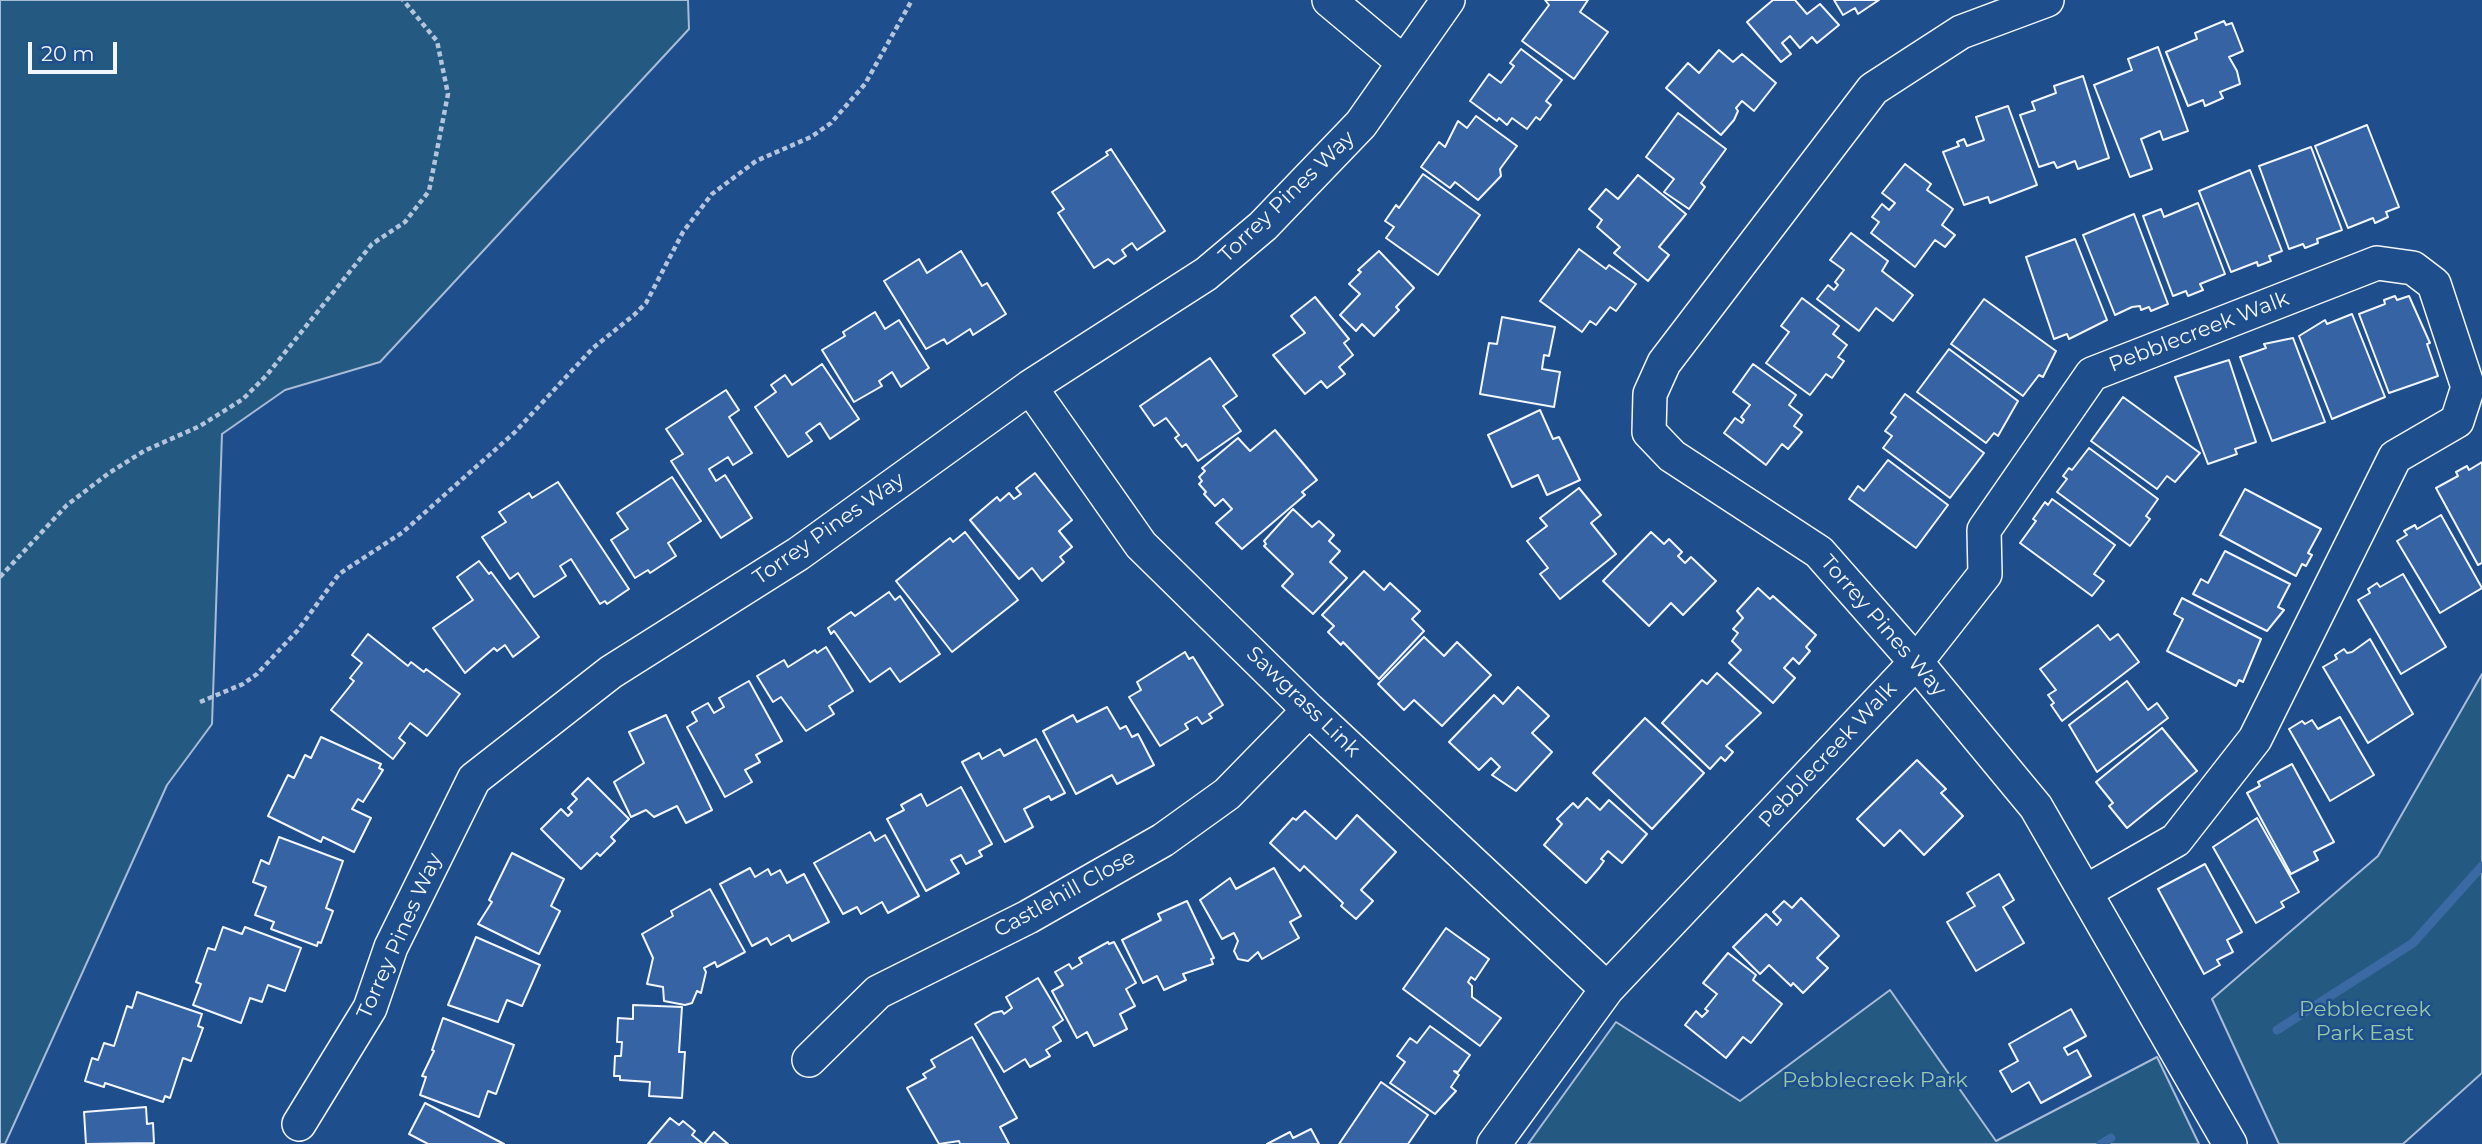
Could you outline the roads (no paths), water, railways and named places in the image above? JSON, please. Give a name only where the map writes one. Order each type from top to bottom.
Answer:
[{"type":"street","points":[[1329,0],[1403,62]]},
{"type":"street","name":"Torrey Pines Way","points":[[299,1124],[370,1008],[391,947],[474,779],[611,671],[799,554],[1030,387],[1206,274],[1263,226],[1361,124],[1448,0]]},
{"type":"street","name":"Torrey Pines Way","points":[[2047,0],[1961,32],[1873,89],[1664,363],[1650,394],[1649,432],[1672,456],[1819,552],[1916,662],[2036,807],[2230,1144]]},
{"type":"street","name":"Pebblecreek Walk","points":[[1494,1144],[1607,989],[1916,662],[1985,574],[1984,530],[2092,374],[2378,263],[2413,268],[2434,284],[2468,387],[2457,421],[2395,457],[2255,739],[2176,840],[2085,892]]},
{"type":"street","name":"Sawgrass Link","points":[[1030,387],[1141,545],[1310,710],[1607,989]]},
{"type":"street","name":"Castlehill Close","points":[[809,1060],[878,992],[1028,917],[1163,840],[1227,794],[1310,710]]},
{"type":"waterway","points":[[2277,1030],[2413,943],[2482,866]]},
{"type":"waterway","points":[[2101,1144],[2111,1138]]},
{"type":"park label","name":"Pebblecreek Park East","points":[[2365,1022]]},
{"type":"park label","name":"Pebblecreek Park","points":[[1875,1081]]}]
